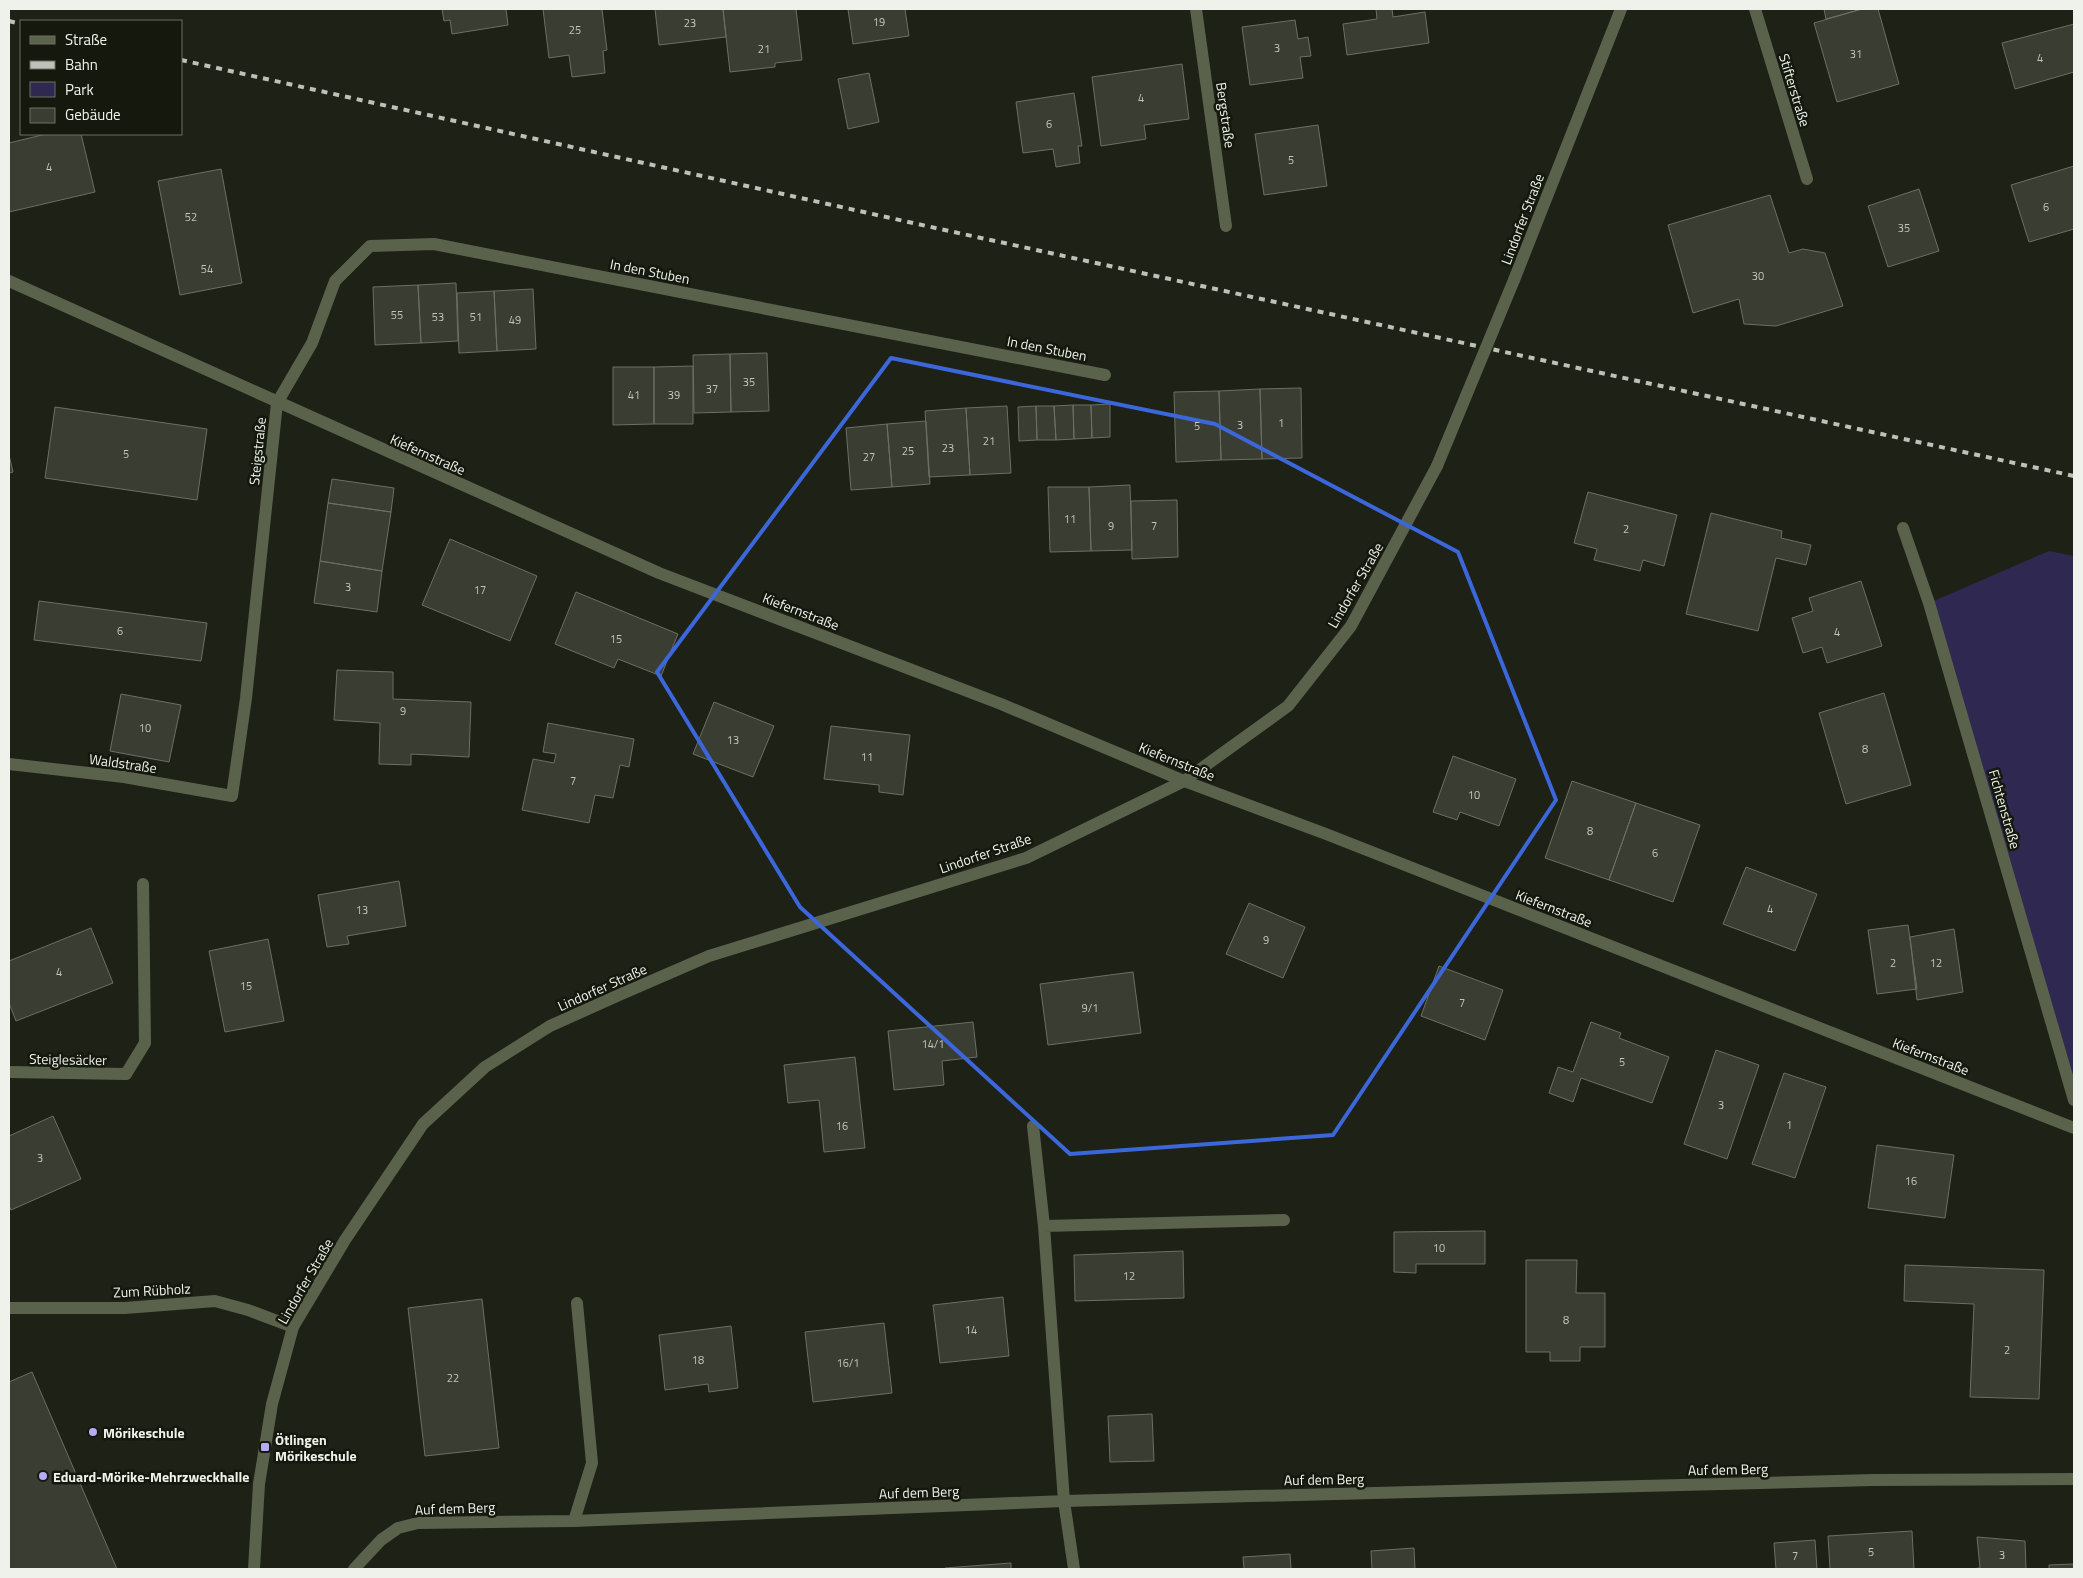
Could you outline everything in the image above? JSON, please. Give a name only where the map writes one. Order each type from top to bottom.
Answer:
[{"type":"street","name":"Bergstraße","points":[[1196,9],[1226,226]]},
{"type":"street","name":"Lindorfer Straße","points":[[254,1569],[259,1484],[272,1404],[293,1327],[345,1240],[423,1124],[485,1067],[550,1026],[709,956],[1026,858],[1184,781],[1288,706],[1351,626],[1437,466],[1514,280],[1621,9]]},
{"type":"street","name":"Stifterstraße","points":[[1755,9],[1807,179]]},
{"type":"street","name":"In den Stuben","points":[[277,403],[312,343],[334,281],[370,246],[434,244],[1104,375]]},
{"type":"street","name":"Steigstraße","points":[[9,281],[277,403],[247,688],[232,796]]},
{"type":"street","name":"Kiefernstraße","points":[[277,403],[659,573],[1001,704],[1184,781],[1326,834],[2074,1128]]},
{"type":"street","name":"Fichtenstraße","points":[[1903,528],[1929,603],[2074,1100]]},
{"type":"street","name":"Waldstraße","points":[[9,764],[124,777],[232,796]]},
{"type":"street","name":"Steiglesäcker","points":[[9,1072],[126,1074],[145,1043],[143,884]]},
{"type":"street","points":[[1033,1126],[1044,1226],[1064,1500],[1074,1569]]},
{"type":"street","points":[[1044,1226],[1284,1220]]},
{"type":"street","name":"Zum Rübholz","points":[[9,1308],[125,1308],[215,1301],[248,1310],[293,1327]]},
{"type":"street","points":[[574,1521],[592,1463],[577,1303]]},
{"type":"street","name":"Auf dem Berg","points":[[354,1569],[381,1540],[398,1528],[418,1523],[574,1521],[1064,1500],[1874,1480],[2074,1479]]},
{"type":"highlighted area","points":[[891,358],[1215,424],[1458,552],[1556,800],[1333,1135],[1070,1154],[800,907],[657,672]]},
{"type":"green space","points":[[2049,551],[2074,556],[2074,1100],[1929,603]]},
{"type":"building","points":[[442,9],[506,9],[508,25],[452,34],[450,20],[444,21]]},
{"type":"building","points":[[543,9],[602,9],[607,50],[603,51],[605,73],[572,77],[569,55],[549,58]]},
{"type":"building","points":[[655,9],[723,9],[726,37],[659,45]]},
{"type":"building","points":[[723,9],[796,9],[802,60],[775,63],[775,67],[730,72]]},
{"type":"building","points":[[848,9],[905,9],[909,36],[853,44]]},
{"type":"building","points":[[1376,9],[1392,9],[1393,17],[1425,12],[1429,43],[1347,55],[1343,24],[1377,19]]},
{"type":"building","points":[[1824,9],[1862,9],[1826,19]]},
{"type":"building","points":[[1862,9],[1878,9],[1899,84],[1837,102],[1814,23]]},
{"type":"building","points":[[1295,20],[1298,39],[1308,37],[1311,56],[1300,57],[1303,78],[1250,85],[1242,27]]},
{"type":"building","points":[[2074,24],[2074,72],[2015,89],[2002,43]]},
{"type":"building","points":[[1182,64],[1189,119],[1144,125],[1146,139],[1101,146],[1092,77]]},
{"type":"building","points":[[869,73],[879,122],[848,129],[838,79]]},
{"type":"building","points":[[1074,93],[1082,146],[1078,146],[1080,163],[1056,167],[1053,149],[1023,153],[1016,102]]},
{"type":"building","points":[[1318,125],[1327,186],[1264,195],[1255,134]]},
{"type":"building","points":[[42,135],[81,135],[95,192],[9,212],[9,143]]},
{"type":"building","points":[[2074,166],[2074,229],[2029,242],[2011,185]]},
{"type":"building","points":[[221,169],[242,283],[180,295],[158,181]]},
{"type":"building","points":[[1919,189],[1939,251],[1888,267],[1868,206]]},
{"type":"building","points":[[1770,195],[1789,253],[1803,249],[1825,253],[1843,306],[1776,326],[1744,324],[1739,299],[1693,313],[1668,225]]},
{"type":"building","points":[[456,283],[458,341],[421,343],[418,285]]},
{"type":"building","points":[[418,285],[421,343],[375,345],[373,287]]},
{"type":"building","points":[[533,289],[536,349],[497,351],[494,291]]},
{"type":"building","points":[[494,291],[497,351],[459,353],[457,293]]},
{"type":"building","points":[[767,353],[769,411],[731,412],[730,354]]},
{"type":"building","points":[[730,354],[731,412],[694,413],[693,355]]},
{"type":"building","points":[[693,366],[693,424],[654,424],[654,367]]},
{"type":"building","points":[[613,367],[654,367],[654,424],[613,425]]},
{"type":"building","points":[[1301,388],[1302,458],[1262,459],[1260,389]]},
{"type":"building","points":[[1260,389],[1262,459],[1221,460],[1219,391]]},
{"type":"building","points":[[1219,391],[1221,460],[1176,462],[1174,392]]},
{"type":"building","points":[[1110,404],[1110,437],[1092,438],[1091,405]]},
{"type":"building","points":[[1073,405],[1074,439],[1056,440],[1054,406]]},
{"type":"building","points":[[1073,405],[1091,405],[1092,438],[1074,439]]},
{"type":"building","points":[[1007,406],[1011,473],[970,475],[966,408]]},
{"type":"building","points":[[1036,406],[1037,440],[1019,441],[1018,407]]},
{"type":"building","points":[[1036,406],[1054,406],[1056,440],[1037,440]]},
{"type":"building","points":[[55,407],[207,429],[197,500],[45,478]]},
{"type":"building","points":[[966,408],[970,475],[929,477],[925,411]]},
{"type":"building","points":[[926,421],[930,484],[892,487],[887,424]]},
{"type":"building","points":[[887,424],[892,487],[851,490],[846,428]]},
{"type":"building","points":[[9,455],[13,472],[9,473]]},
{"type":"building","points":[[332,479],[394,488],[391,512],[328,503]]},
{"type":"building","points":[[1130,485],[1132,550],[1091,551],[1089,487]]},
{"type":"building","points":[[1048,487],[1089,487],[1091,551],[1050,552]]},
{"type":"building","points":[[1588,492],[1677,515],[1664,566],[1643,560],[1640,571],[1594,560],[1597,549],[1574,543]]},
{"type":"building","points":[[1177,500],[1178,557],[1132,559],[1131,501]]},
{"type":"building","points":[[328,503],[391,512],[382,571],[320,561]]},
{"type":"building","points":[[1711,513],[1782,531],[1781,538],[1811,545],[1806,565],[1776,558],[1758,631],[1686,614]]},
{"type":"building","points":[[450,539],[537,576],[510,641],[422,605]]},
{"type":"building","points":[[320,561],[382,571],[377,612],[314,603]]},
{"type":"building","points":[[1861,581],[1882,646],[1827,663],[1822,647],[1803,653],[1792,618],[1813,611],[1809,598]]},
{"type":"building","points":[[576,592],[678,634],[661,676],[618,659],[614,668],[555,644]]},
{"type":"building","points":[[39,601],[207,623],[201,661],[34,640]]},
{"type":"building","points":[[337,670],[393,672],[393,699],[471,702],[469,757],[411,754],[411,765],[379,764],[380,723],[334,720]]},
{"type":"building","points":[[1884,693],[1911,785],[1846,804],[1819,713]]},
{"type":"building","points":[[121,694],[181,705],[169,762],[110,751]]},
{"type":"building","points":[[714,702],[774,726],[753,777],[693,754]]},
{"type":"building","points":[[548,723],[634,739],[629,767],[620,765],[613,798],[595,795],[589,823],[522,810],[533,759],[554,763],[556,754],[543,752]]},
{"type":"building","points":[[831,726],[910,735],[903,795],[879,792],[879,785],[824,779]]},
{"type":"building","points":[[1453,756],[1516,779],[1499,826],[1460,812],[1457,820],[1433,812]]},
{"type":"building","points":[[1572,781],[1636,803],[1609,880],[1545,858]]},
{"type":"building","points":[[1636,803],[1700,825],[1673,902],[1609,880]]},
{"type":"building","points":[[1746,867],[1817,894],[1795,951],[1723,924]]},
{"type":"building","points":[[399,881],[406,926],[347,936],[349,944],[327,947],[318,895]]},
{"type":"building","points":[[1249,903],[1305,927],[1283,978],[1226,954]]},
{"type":"building","points":[[1908,925],[1917,989],[1877,994],[1868,930]]},
{"type":"building","points":[[91,928],[113,983],[16,1021],[9,1003],[9,961]]},
{"type":"building","points":[[1954,929],[1963,992],[1917,1000],[1910,937]]},
{"type":"building","points":[[268,939],[284,1021],[225,1032],[209,951]]},
{"type":"building","points":[[1439,966],[1503,990],[1485,1040],[1421,1016]]},
{"type":"building","points":[[1133,972],[1141,1033],[1048,1045],[1040,984]]},
{"type":"building","points":[[973,1022],[977,1057],[942,1061],[944,1085],[894,1090],[888,1031]]},
{"type":"building","points":[[1591,1022],[1621,1033],[1619,1038],[1669,1057],[1652,1103],[1581,1078],[1573,1102],[1549,1093],[1558,1067],[1573,1072]]},
{"type":"building","points":[[1716,1050],[1759,1065],[1727,1159],[1684,1144]]},
{"type":"building","points":[[855,1057],[865,1148],[824,1152],[819,1100],[788,1103],[784,1065]]},
{"type":"building","points":[[1784,1073],[1826,1087],[1795,1178],[1752,1164]]},
{"type":"building","points":[[53,1116],[81,1179],[11,1210],[9,1205],[9,1136]]},
{"type":"building","points":[[1877,1145],[1954,1155],[1945,1218],[1868,1208]]},
{"type":"building","points":[[1485,1231],[1485,1264],[1416,1264],[1416,1273],[1394,1272],[1394,1232]]},
{"type":"building","points":[[1183,1251],[1184,1298],[1075,1301],[1074,1255]]},
{"type":"building","points":[[1526,1260],[1577,1260],[1576,1293],[1605,1293],[1605,1347],[1580,1347],[1580,1361],[1550,1361],[1550,1352],[1526,1352]]},
{"type":"building","points":[[1905,1265],[2044,1270],[2039,1399],[1970,1397],[1974,1304],[1904,1301]]},
{"type":"building","points":[[1003,1297],[1009,1356],[940,1363],[933,1305]]},
{"type":"building","points":[[482,1299],[499,1448],[425,1456],[408,1308]]},
{"type":"building","points":[[884,1323],[892,1393],[813,1402],[805,1332]]},
{"type":"building","points":[[731,1326],[738,1388],[709,1392],[708,1384],[665,1390],[659,1335]]},
{"type":"building","name":"Eduard-Mörike-Mehrzweckhalle","points":[[32,1372],[117,1569],[9,1569],[9,1382]]},
{"type":"building","points":[[1152,1414],[1154,1461],[1110,1462],[1108,1416]]},
{"type":"building","points":[[1912,1531],[1914,1569],[1830,1569],[1828,1536]]},
{"type":"building","points":[[1977,1537],[2025,1541],[2026,1569],[1970,1569],[1980,1568]]},
{"type":"building","points":[[1815,1540],[1817,1569],[1776,1569],[1774,1543]]},
{"type":"building","points":[[1414,1548],[1415,1569],[1372,1569],[1371,1551]]},
{"type":"building","points":[[1290,1554],[1291,1569],[1244,1569],[1243,1557]]},
{"type":"building","points":[[1011,1563],[1011,1569],[945,1568]]},
{"type":"building","points":[[2074,1564],[2074,1569],[2049,1569],[2049,1565]]},
{"type":"railway","points":[[9,21],[20,24]]},
{"type":"railway","points":[[182,60],[940,229],[2074,476]]},
{"type":"place","name":"Mörikeschule","points":[[93,1432]]},
{"type":"place","name":"Ötlingen Mörikeschule","points":[[265,1447]]},
{"type":"place","name":"Eduard-Mörike-Mehrzweckhalle","points":[[43,1476]]}]
